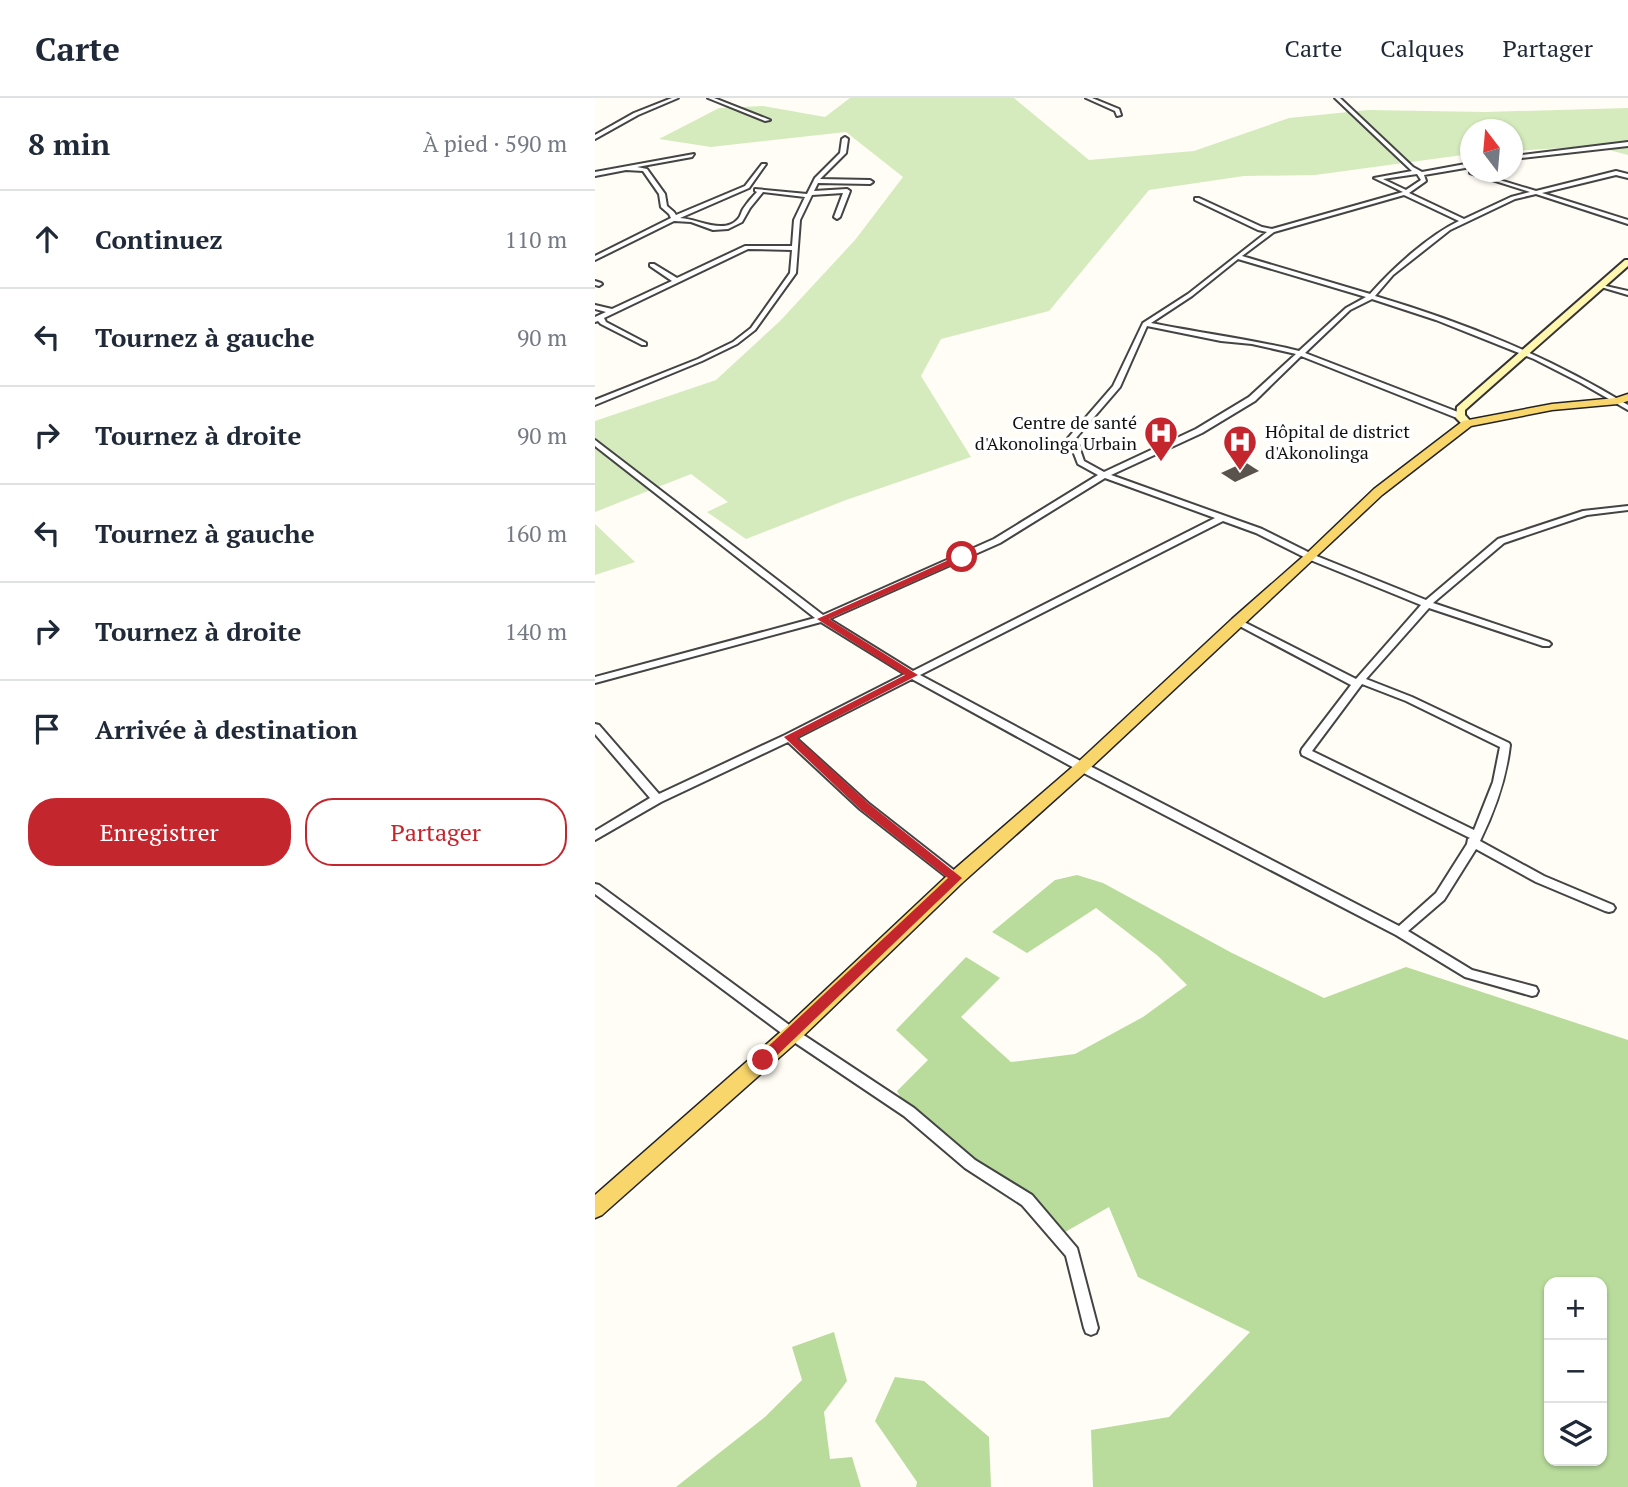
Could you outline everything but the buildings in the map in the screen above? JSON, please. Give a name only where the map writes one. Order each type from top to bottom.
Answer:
[{"type":"main road","points":[[595,1208],[792,1034],[956,878],[1082,767],[1378,492],[1464,419],[1552,407],[1625,402]]},
{"type":"street","points":[[595,137],[636,114],[676,98]]},
{"type":"street","points":[[710,98],[767,120]]},
{"type":"street","points":[[1088,98],[1117,110],[1119,115]]},
{"type":"street","points":[[1337,98],[1420,173],[1424,180],[1417,187],[1405,192],[1272,231],[1189,295],[1145,324],[1116,387],[1072,438],[1081,463],[1104,475],[1259,531],[1311,557],[1427,604],[1546,644]]},
{"type":"street","points":[[595,403],[700,360],[743,338],[770,307],[793,273],[797,220],[816,181],[832,161],[843,153],[845,139]]},
{"type":"street","points":[[1523,157],[1628,144]]},
{"type":"street","points":[[595,174],[692,155]]},
{"type":"street","points":[[595,258],[743,189],[752,184],[764,165]]},
{"type":"street","points":[[1458,167],[1377,178],[1465,222]]},
{"type":"street","points":[[626,168],[645,170],[663,194],[664,208],[672,213],[674,219]]},
{"type":"street","points":[[595,680],[822,619],[997,541],[1104,475],[1199,430],[1252,399],[1348,309],[1370,298],[1391,274],[1448,229],[1513,198],[1616,173],[1628,176]]},
{"type":"street","points":[[816,181],[870,182]]},
{"type":"street","points":[[1502,182],[1628,222]]},
{"type":"street","points":[[743,189],[810,194],[847,191],[837,217]]},
{"type":"street","points":[[674,219],[692,220],[713,228],[726,228],[738,223],[761,191]]},
{"type":"street","points":[[1197,199],[1260,229],[1272,231]]},
{"type":"street","points":[[644,344],[597,319],[752,246],[794,247]]},
{"type":"street","points":[[1237,257],[1444,322],[1523,352],[1625,402]]},
{"type":"street","points":[[1464,419],[1460,409],[1628,262]]},
{"type":"street","points":[[652,265],[675,280]]},
{"type":"street","points":[[1603,286],[1628,293]]},
{"type":"street","points":[[595,307],[610,311]]},
{"type":"street","points":[[1145,324],[1220,339],[1252,342],[1299,353],[1464,419]]},
{"type":"street","points":[[595,442],[822,619],[913,675],[1082,767],[1400,932],[1469,974],[1532,990]]},
{"type":"street","points":[[1609,908],[1540,879],[1474,839],[1306,752],[1359,682],[1427,604],[1501,541],[1586,513],[1628,508]]},
{"type":"street","points":[[595,836],[657,799],[789,737],[1220,519]]},
{"type":"street","points":[[1237,622],[1359,682],[1409,699],[1505,745],[1504,765],[1474,839],[1443,893],[1400,932]]},
{"type":"street","points":[[595,727],[657,799]]},
{"type":"street","points":[[789,737],[864,806],[956,878]]},
{"type":"street","points":[[595,888],[792,1034],[909,1112],[970,1164],[1027,1200],[1072,1253],[1091,1328]]},
{"type":"green space","points":[[850,98],[1014,98],[1089,160],[1194,151],[1289,118],[1368,110],[1485,112],[1628,108],[1628,155],[1594,146],[1523,150],[1523,119],[1460,119],[1460,155],[1315,175],[1244,176],[1149,190],[1049,311],[941,339],[921,376],[971,457],[846,500],[746,539],[707,512],[728,502],[691,474],[595,512],[595,421],[716,380],[780,321],[855,240],[903,177],[846,132],[711,147],[659,139],[719,108],[763,106],[825,117]]},
{"type":"green space","points":[[595,524],[635,562],[595,575]]},
{"type":"green space","points":[[1077,875],[1103,883],[1232,953],[1324,998],[1406,967],[1628,1040],[1628,1487],[1093,1487],[1091,1430],[1169,1417],[1250,1332],[1138,1277],[1109,1207],[1058,1236],[1027,1200],[909,1112],[897,1091],[928,1060],[896,1030],[966,957],[1000,978],[961,1017],[1011,1062],[1075,1054],[1143,1017],[1187,985],[1158,956],[1096,908],[1027,953],[992,932],[1055,880]]},
{"type":"green space","points":[[834,1332],[847,1381],[824,1412],[830,1459],[852,1457],[861,1487],[676,1487],[765,1417],[802,1380],[792,1347]]},
{"type":"green space","points":[[895,1377],[924,1381],[989,1437],[991,1487],[916,1487],[917,1482],[875,1421]]},
{"type":"place","name":"Centre de santé d'Akonolinga Urbain","points":[[1161,463]]},
{"type":"place","name":"Hôpital de district d'Akonolinga","points":[[1240,472]]},
{"type":"route","points":[[763,1060],[956,878],[864,806],[789,737],[913,675],[822,619],[962,557]]}]
